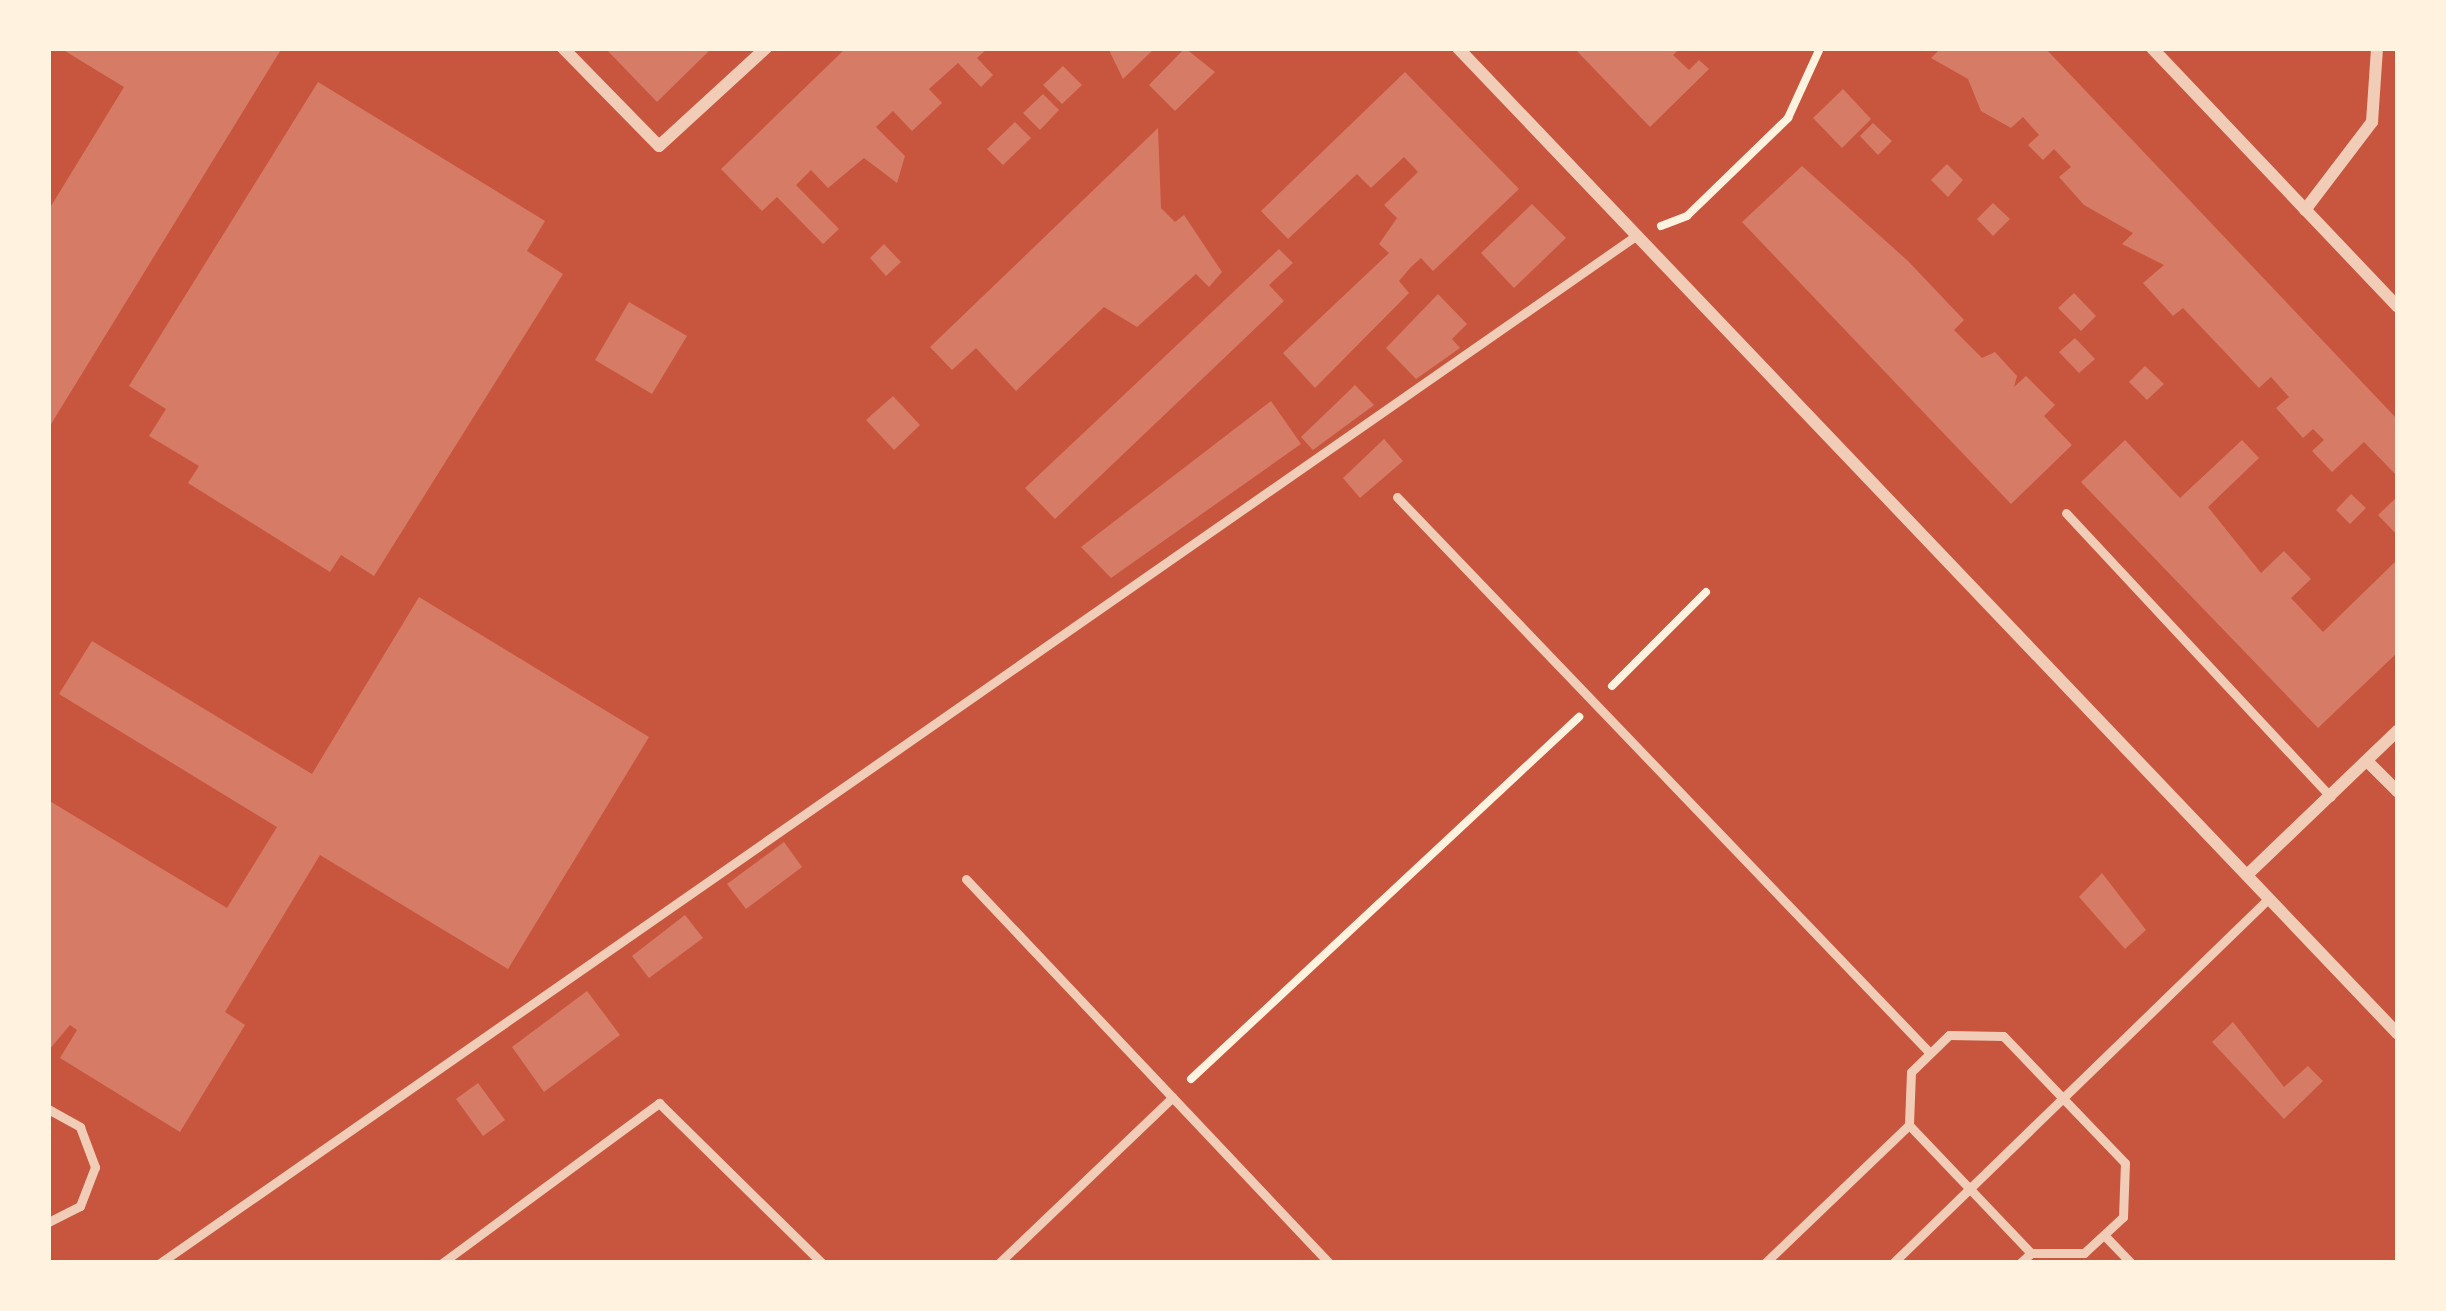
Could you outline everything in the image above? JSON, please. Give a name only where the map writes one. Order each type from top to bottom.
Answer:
[{"type":"street","points":[[563,48],[659,146],[766,48]]},
{"type":"street","points":[[1458,48],[2398,1034]]},
{"type":"street","points":[[2152,48],[2398,307]]},
{"type":"street","points":[[2305,210],[2372,122],[2377,48]]},
{"type":"street","points":[[2246,875],[2398,730]]},
{"type":"street","points":[[2367,760],[2398,793]]},
{"type":"lane","points":[[160,1263],[1637,235]]},
{"type":"lane","points":[[1397,496],[1598,700],[1930,1053]]},
{"type":"lane","points":[[2066,514],[2332,796]]},
{"type":"lane","points":[[966,879],[1329,1263]]},
{"type":"lane","points":[[1893,1263],[2268,899]]},
{"type":"lane","points":[[1765,1263],[1909,1125],[1911,1072],[1949,1035],[2003,1036],[2065,1100],[2125,1163],[2123,1216],[2084,1253],[2031,1252],[1909,1125]]},
{"type":"lane","points":[[999,1263],[1172,1097]]},
{"type":"lane","points":[[442,1263],[659,1103],[822,1263]]},
{"type":"lane","points":[[48,1109],[80,1127],[95,1167],[80,1205],[48,1222]]},
{"type":"lane","points":[[2104,1235],[2131,1263]]},
{"type":"lane","points":[[2020,1263],[2031,1252]]},
{"type":"path","points":[[1637,235],[1687,216],[1788,118],[1820,48]]},
{"type":"path","points":[[1172,1097],[1598,700],[1706,592]]},
{"type":"building","points":[[60,48],[282,48],[48,429],[48,211],[124,87]]},
{"type":"building","points":[[605,48],[712,48],[657,102]]},
{"type":"building","points":[[846,48],[988,48],[977,58],[993,75],[981,87],[958,63],[929,89],[942,103],[912,131],[893,111],[876,127],[905,156],[897,183],[864,158],[828,188],[811,170],[796,185],[839,229],[823,244],[777,197],[762,211],[721,169]]},
{"type":"building","points":[[1108,48],[1155,48],[1123,79]]},
{"type":"building","points":[[1185,48],[1215,72],[1175,111],[1149,85]]},
{"type":"building","points":[[1574,48],[1680,48],[1673,55],[1689,70],[1699,60],[1709,69],[1650,127]]},
{"type":"building","points":[[1941,48],[2045,48],[2398,420],[2398,477],[2364,442],[2332,472],[2312,451],[2324,440],[2313,429],[2303,438],[2276,408],[2289,397],[2271,377],[2259,388],[2183,308],[2173,316],[2143,283],[2164,265],[2122,244],[2133,233],[2084,205],[2059,177],[2071,167],[2054,149],[2043,160],[2028,145],[2039,135],[2023,117],[2011,128],[1981,111],[1968,79],[1931,58]]},
{"type":"building","points":[[1063,66],[1082,85],[1062,104],[1043,85]]},
{"type":"building","points":[[1405,72],[1519,189],[1433,271],[1421,258],[1411,267],[1399,281],[1409,293],[1315,388],[1283,353],[1389,253],[1379,244],[1397,218],[1384,205],[1418,172],[1404,157],[1371,188],[1357,174],[1288,239],[1261,211]]},
{"type":"building","points":[[318,82],[545,221],[527,251],[563,274],[374,576],[341,555],[330,572],[188,483],[199,466],[149,436],[166,409],[129,386]]},
{"type":"building","points":[[1843,89],[1871,119],[1842,148],[1813,118]]},
{"type":"building","points":[[1043,94],[1059,110],[1040,130],[1023,113]]},
{"type":"building","points":[[1015,122],[1031,138],[1003,165],[987,149]]},
{"type":"building","points":[[1873,123],[1892,141],[1878,155],[1860,136]]},
{"type":"building","points":[[1158,128],[1161,208],[1175,222],[1184,215],[1222,272],[1209,287],[1196,274],[1137,327],[1104,307],[1016,391],[976,348],[952,370],[930,347]]},
{"type":"building","points":[[1947,164],[1963,180],[1948,197],[1931,180]]},
{"type":"building","points":[[1802,166],[1908,261],[1964,320],[1954,330],[1982,358],[1995,352],[2017,376],[2014,387],[2026,376],[2055,405],[2044,416],[2072,445],[2011,504],[1742,222]]},
{"type":"building","points":[[1993,203],[2010,219],[1993,236],[1977,219]]},
{"type":"building","points":[[1532,204],[1566,238],[1514,288],[1481,253]]},
{"type":"building","points":[[884,244],[901,262],[886,276],[870,258]]},
{"type":"building","points":[[1279,249],[1293,263],[1269,285],[1284,301],[1055,519],[1025,488]]},
{"type":"building","points":[[2074,293],[2096,316],[2081,331],[2058,308]]},
{"type":"building","points":[[1438,294],[1467,324],[1452,339],[1460,348],[1416,379],[1386,348]]},
{"type":"building","points":[[629,302],[687,336],[652,394],[595,360]]},
{"type":"building","points":[[2075,338],[2095,359],[2079,373],[2059,352]]},
{"type":"building","points":[[2145,366],[2164,384],[2147,400],[2129,382]]},
{"type":"building","points":[[1355,385],[1374,405],[1313,450],[1301,437]]},
{"type":"building","points":[[893,396],[920,425],[894,450],[866,420]]},
{"type":"building","points":[[1271,401],[1301,444],[1111,578],[1081,547]]},
{"type":"building","points":[[1384,439],[1403,461],[1360,498],[1343,478]]},
{"type":"building","points":[[2125,440],[2180,498],[2242,440],[2259,458],[2208,507],[2261,573],[2284,551],[2311,579],[2291,598],[2323,632],[2398,559],[2398,652],[2318,728],[2081,482]]},
{"type":"building","points":[[2351,494],[2366,508],[2350,524],[2336,510]]},
{"type":"building","points":[[2398,496],[2398,536],[2378,515]]},
{"type":"building","points":[[419,597],[649,737],[508,969],[320,855],[225,1012],[245,1025],[180,1132],[60,1058],[77,1030],[70,1025],[48,1051],[48,800],[227,908],[277,827],[59,694],[92,641],[312,774]]},
{"type":"building","points":[[784,842],[802,867],[746,909],[727,884]]},
{"type":"building","points":[[2102,873],[2146,930],[2125,949],[2079,897]]},
{"type":"building","points":[[685,915],[703,938],[649,978],[632,956]]},
{"type":"building","points":[[587,991],[620,1035],[544,1092],[512,1047]]},
{"type":"building","points":[[2233,1022],[2284,1087],[2308,1066],[2323,1081],[2284,1119],[2212,1042]]},
{"type":"building","points":[[478,1083],[505,1120],[483,1136],[456,1099]]}]
